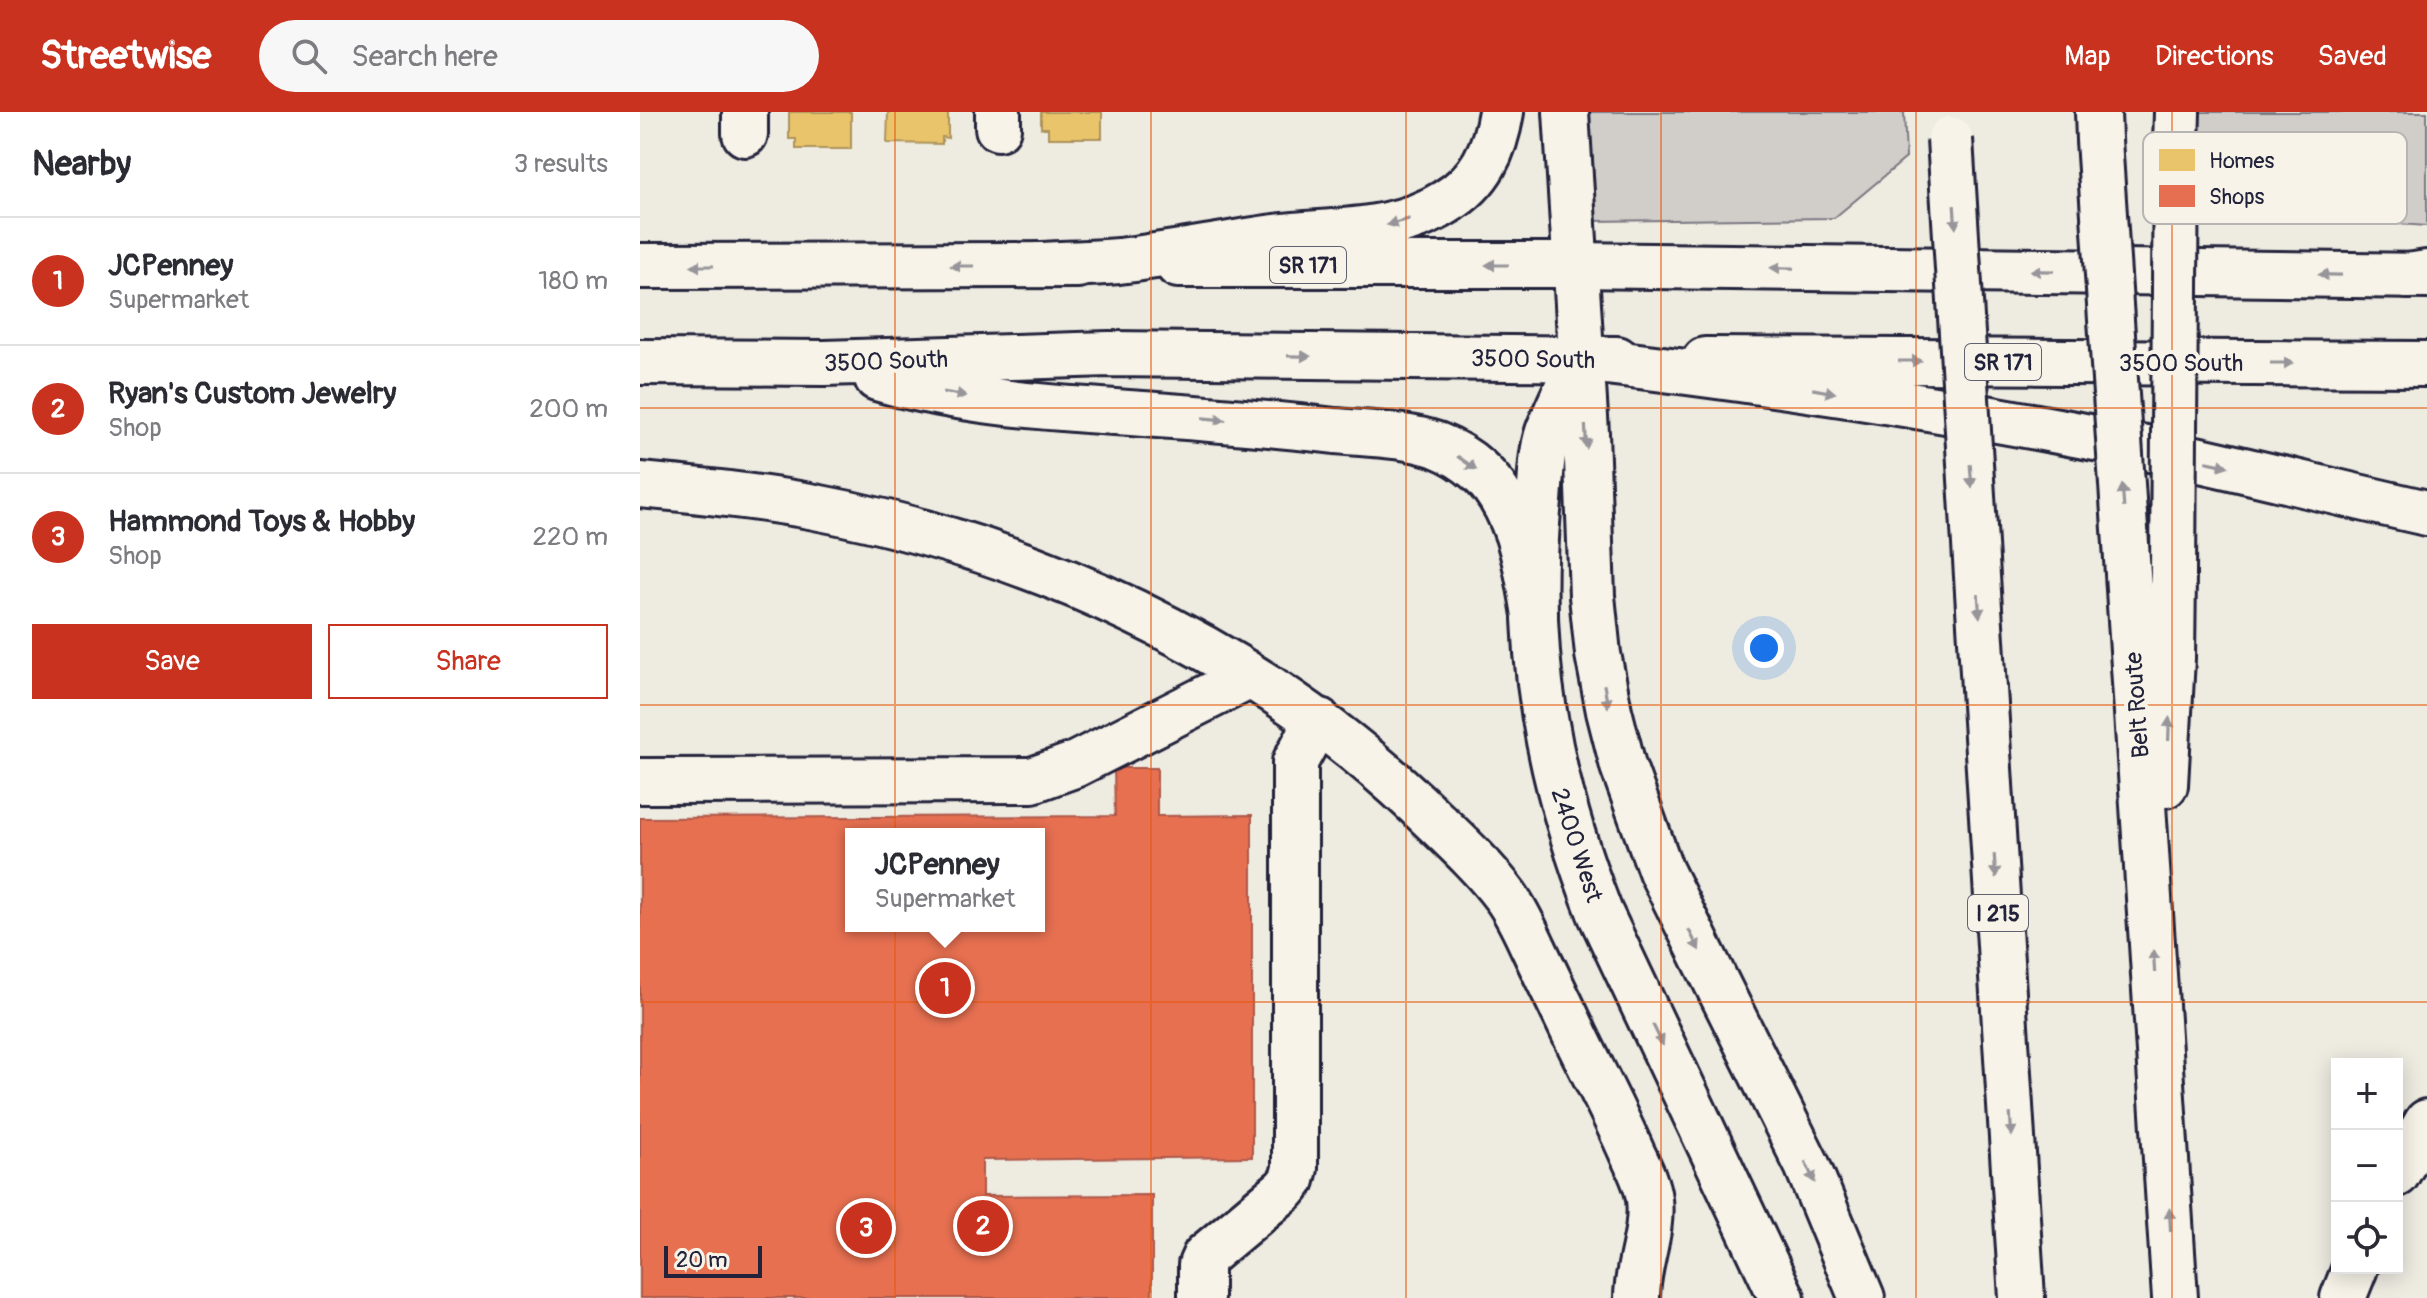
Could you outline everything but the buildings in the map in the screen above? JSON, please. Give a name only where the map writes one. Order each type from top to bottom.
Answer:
[{"type":"main road","points":[[1040,265],[1120,260],[1405,221],[1438,207],[1468,185],[1497,140],[1501,112]]},
{"type":"main road","points":[[1566,112],[1594,611],[1609,711],[1623,766],[1661,871],[1807,1165],[1862,1298]]},
{"type":"main road","name":"I 215","points":[[1950,126],[2022,1298]]},
{"type":"main road","name":"Belt Route","points":[[2098,126],[2175,1298]]},
{"type":"main road","points":[[2152,918],[2169,743],[2176,224]]},
{"type":"main road","name":"SR 171","points":[[640,266],[1575,265],[2421,275]]},
{"type":"main road","name":"3500 South","points":[[640,362],[825,363],[1109,354],[2427,364]]},
{"type":"main road","points":[[1580,359],[1721,375],[2033,426],[2427,513]]},
{"type":"main road","name":"2400 West","points":[[1580,359],[1547,434],[1537,524],[1535,615],[1538,677],[1547,739],[1579,859],[1606,926],[1782,1298]]},
{"type":"main road","points":[[825,363],[884,380],[1007,402],[1287,425],[1414,439],[1438,446],[1460,456],[1479,471],[1506,506],[1523,555],[1535,615]]},
{"type":"main road","points":[[640,485],[810,506],[890,524],[986,552],[1046,574],[1160,626],[1250,676],[1318,720],[1402,790],[1472,858],[1510,901],[1621,1126],[1647,1186],[1649,1226],[1637,1279],[1637,1298]]},
{"type":"main road","points":[[640,781],[1032,780],[1074,765],[1250,676]]},
{"type":"main road","points":[[1201,1298],[1201,1265],[1205,1256],[1285,1189],[1292,1180],[1295,1168],[1295,762],[1318,720]]},
{"type":"main road","points":[[2403,1164],[2427,1122]]},
{"type":"main road","points":[[2343,1298],[2353,1274]]},
{"type":"shaded area","points":[[1586,112],[1904,112],[1906,158],[1834,218],[1591,221]]},
{"type":"shaded area","points":[[2194,112],[2427,112],[2427,226],[2398,224],[2407,224],[2407,132],[2194,132]]},
{"type":"place","name":"JCPenney","points":[[945,988]]},
{"type":"place","name":"Ryan's Custom Jewelry","points":[[983,1226]]},
{"type":"place","name":"Hammond Toys & Hobby","points":[[866,1228]]}]
